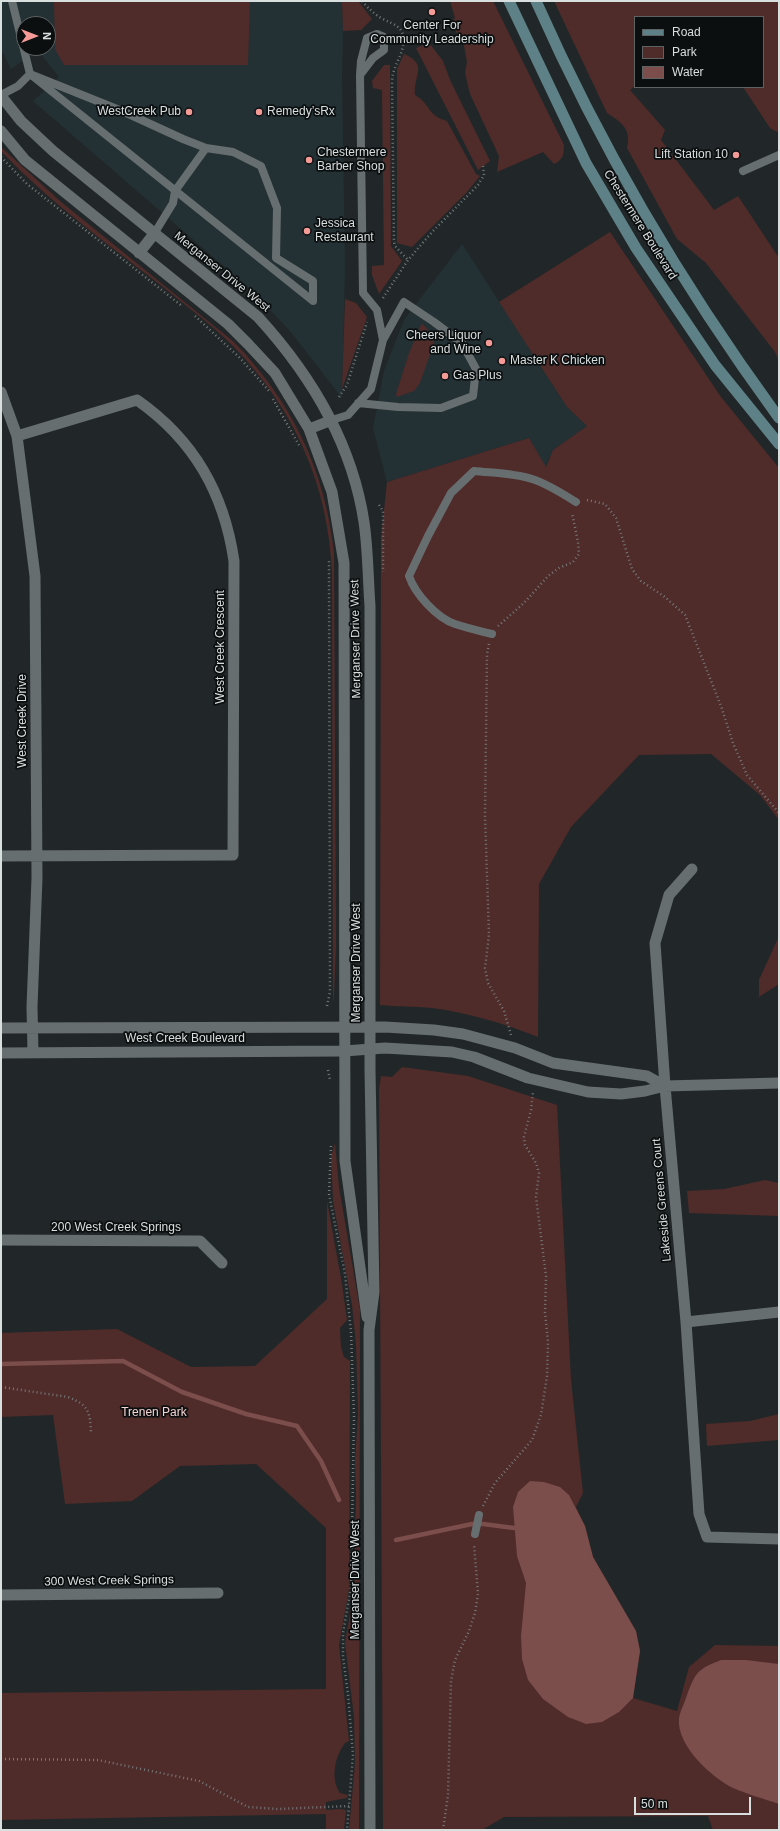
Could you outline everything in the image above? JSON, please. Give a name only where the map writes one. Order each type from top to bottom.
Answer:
[{"type":"main road","name":"Chestermere Boulevard","points":[[509,1],[586,164],[636,248],[715,365],[779,444]]},
{"type":"main road","name":"Chestermere Boulevard","points":[[536,1],[588,112],[643,210],[738,362],[779,418]]},
{"type":"street","name":"Merganser Drive West","points":[[1,96],[21,121],[53,152],[258,317],[302,370],[332,420],[358,493],[367,547],[370,606],[370,1050],[374,1292],[369,1330],[370,1830]]},
{"type":"street","name":"Merganser Drive West","points":[[1,131],[26,160],[228,324],[248,344],[275,374],[309,429],[332,492],[344,563],[343,1028],[345,1161],[369,1330]]},
{"type":"street","points":[[139,253],[154,234]]},
{"type":"street","name":"West Creek Drive","points":[[1,392],[17,436],[35,576],[37,856],[32,1028],[33,1053]]},
{"type":"street","name":"West Creek Crescent","points":[[17,436],[137,400],[158,415],[178,435],[198,461],[216,492],[226,521],[234,561],[233,855],[37,856]]},
{"type":"street","points":[[309,429],[332,420]]},
{"type":"street","points":[[1,856],[37,856]]},
{"type":"street","name":"Lakeside Greens Court","points":[[692,869],[669,895],[655,943],[665,1086],[686,1322],[699,1514],[707,1537],[779,1539]]},
{"type":"street","name":"West Creek Boulevard","points":[[1,1028],[370,1027],[434,1030],[463,1034],[516,1048],[553,1063],[647,1076],[665,1086]]},
{"type":"street","name":"West Creek Boulevard","points":[[1,1053],[424,1050],[452,1052],[474,1058],[535,1080],[588,1092],[621,1094],[645,1091],[665,1086],[779,1083]]},
{"type":"street","name":"200 West Creek Springs","points":[[1,1240],[200,1241],[222,1263]]},
{"type":"street","points":[[686,1322],[779,1312]]},
{"type":"street","name":"300 West Creek Springs","points":[[1,1595],[218,1593]]},
{"type":"lane","points":[[12,1],[30,74],[313,301],[313,281],[276,258],[277,208],[261,166],[233,152],[206,148],[122,111],[30,74]]},
{"type":"lane","points":[[360,75],[373,58],[384,50],[384,37],[377,34],[367,38],[361,61],[360,75],[361,274],[363,293],[376,308],[383,340]]},
{"type":"lane","points":[[1,96],[18,86],[30,74]]},
{"type":"lane","points":[[154,234],[173,203],[175,191],[206,148]]},
{"type":"lane","points":[[743,171],[779,155]]},
{"type":"lane","points":[[332,420],[348,415],[358,403],[371,389],[383,340],[404,302],[462,343],[476,369],[474,396],[441,408],[398,407],[358,403]]},
{"type":"lane","points":[[492,634],[454,624],[425,602],[413,587],[409,576],[451,493],[474,472],[509,474],[533,479],[561,492],[576,502]]},
{"type":"lane","points":[[475,1534],[479,1515]]},
{"type":"path","points":[[362,1],[369,10],[397,25],[404,36],[403,48],[393,70],[392,81],[394,242],[395,246],[408,260]]},
{"type":"path","points":[[1,157],[27,184],[188,311]]},
{"type":"path","points":[[339,398],[347,385],[365,328],[376,308],[408,260],[433,231],[478,184],[484,175],[483,166]]},
{"type":"path","points":[[194,316],[240,358],[270,392],[303,452]]},
{"type":"path","points":[[511,1037],[509,1024],[488,983],[485,968],[489,935],[485,816],[486,654],[492,634],[500,623],[524,602],[548,576],[559,568],[573,562],[579,554],[571,509],[576,502],[589,500],[605,504],[616,518],[632,569],[641,581],[665,597],[685,615],[722,706],[733,743],[747,775],[779,812]]},
{"type":"path","points":[[327,1006],[330,992],[329,555]]},
{"type":"path","points":[[328,1070],[331,1081]]},
{"type":"path","points":[[479,1515],[495,1483],[532,1440],[541,1415],[546,1376],[548,1342],[545,1312],[546,1276],[536,1197],[539,1173],[536,1163],[525,1145],[524,1137],[531,1110],[534,1090]]},
{"type":"path","points":[[332,1140],[329,1156],[329,1194],[345,1274],[351,1325],[354,1416],[351,1587],[343,1633],[343,1657],[348,1694],[353,1755],[347,1830]]},
{"type":"path","points":[[1,1387],[68,1396],[77,1400],[86,1407],[89,1413],[91,1433]]},
{"type":"path","points":[[443,1830],[448,1795],[451,1681],[455,1660],[469,1631],[475,1613],[478,1594],[473,1551],[475,1534]]},
{"type":"path","points":[[1,1759],[98,1760],[199,1781],[248,1807],[278,1809],[349,1806]]},
{"type":"shaded area","points":[[1,1],[342,1],[345,268],[342,398],[290,331],[248,287],[33,101],[59,77],[43,56],[56,56],[56,16],[16,16],[16,56],[29,56],[11,69],[1,49]]},
{"type":"shaded area","points":[[462,244],[567,407],[587,426],[553,450],[545,467],[529,438],[387,482],[373,428],[384,371],[404,320]]},
{"type":"green space","points":[[54,1],[250,1],[248,65],[64,65],[56,51],[56,16],[54,16]]},
{"type":"green space","points":[[342,1],[358,1],[372,19],[361,30],[343,31]]},
{"type":"green space","points":[[450,1],[493,1],[564,145],[564,151],[559,161],[554,164],[543,152],[497,172],[499,156],[470,94],[465,73],[467,62],[464,46],[451,22],[455,18]]},
{"type":"green space","points":[[554,1],[779,1],[779,131],[777,132],[770,128],[744,88],[764,88],[764,16],[634,16],[634,87],[630,90],[665,130],[661,140],[714,210],[738,196],[779,258],[779,361],[775,352],[706,263],[677,239],[627,148],[627,131],[621,123],[607,113]]},
{"type":"green space","points":[[429,43],[443,61],[450,80],[490,161],[478,170],[416,48]]},
{"type":"green space","points":[[404,54],[412,58],[418,67],[415,95],[424,102],[435,116],[447,121],[476,174],[480,176],[467,192],[412,247],[397,243],[397,69]]},
{"type":"green space","points":[[384,65],[390,65],[391,246],[402,261],[379,294],[372,275],[372,266],[384,265],[382,90],[373,88],[372,81]]},
{"type":"green space","points":[[1,147],[60,201],[234,342],[255,365],[289,413],[314,466],[323,493],[334,553],[336,946],[333,1002],[332,573],[324,509],[304,450],[291,422],[274,396],[255,370],[233,346],[193,311],[40,189],[1,151]]},
{"type":"green space","points":[[610,232],[721,397],[779,468],[779,820],[760,795],[711,754],[639,755],[571,827],[539,884],[538,1037],[499,1023],[459,1013],[432,1008],[380,1005],[381,538],[387,482],[529,438],[546,467],[553,450],[587,426],[567,407],[499,302]]},
{"type":"green space","points":[[345,299],[356,303],[367,317],[342,389]]},
{"type":"green space","points":[[423,324],[433,337],[434,343],[420,383],[414,391],[397,397],[396,394],[409,353],[421,325]]},
{"type":"green space","points":[[779,936],[779,984],[759,997],[759,980]]},
{"type":"green space","points":[[402,1067],[468,1076],[557,1105],[571,1380],[583,1493],[576,1507],[585,1526],[593,1557],[636,1631],[640,1651],[633,1698],[677,1711],[689,1667],[715,1645],[779,1646],[779,1830],[713,1830],[708,1816],[504,1817],[482,1830],[383,1830],[379,1089],[381,1076],[392,1077]]},
{"type":"green space","points":[[335,1143],[339,1187],[360,1310],[359,1830],[349,1830],[355,1763],[354,1717],[345,1643],[354,1591],[356,1497],[355,1462],[358,1414],[356,1345],[352,1305],[333,1201],[331,1156]]},
{"type":"green space","points":[[765,1180],[779,1183],[779,1216],[689,1213],[687,1191],[724,1189]]},
{"type":"green space","name":"Trenen Park","points":[[327,1201],[347,1320],[340,1328],[341,1347],[344,1357],[350,1361],[349,1589],[339,1645],[349,1741],[345,1743],[342,1748],[336,1761],[335,1768],[335,1781],[337,1787],[340,1793],[348,1795],[347,1798],[326,1802],[326,1810],[346,1810],[344,1830],[326,1830],[326,1814],[1,1820],[1,1693],[326,1689],[326,1528],[256,1464],[180,1466],[132,1501],[65,1504],[53,1415],[1,1417],[1,1333],[117,1329],[191,1367],[255,1366],[327,1299]]},
{"type":"green space","points":[[779,1414],[779,1440],[707,1446],[706,1424],[750,1421]]},
{"type":"water","points":[[530,1481],[544,1482],[560,1487],[569,1495],[585,1526],[593,1557],[636,1631],[640,1651],[633,1698],[619,1712],[602,1722],[586,1724],[568,1717],[543,1699],[528,1680],[522,1659],[521,1636],[526,1583],[517,1556],[513,1507],[518,1492]]},
{"type":"water","points":[[721,1660],[746,1660],[779,1664],[779,1804],[738,1790],[724,1783],[705,1768],[689,1749],[683,1739],[679,1718],[692,1683],[702,1669]]},
{"type":"waterway","points":[[1,1364],[123,1361],[182,1392],[246,1414],[297,1426],[321,1461],[339,1500]]},
{"type":"waterway","points":[[396,1540],[472,1524],[514,1528]]},
{"type":"place","name":"Center For Community Leadership","points":[[432,12]]},
{"type":"place","name":"WestCreek Pub","points":[[189,112]]},
{"type":"place","name":"Remedy’sRx","points":[[259,112]]},
{"type":"place","name":"Lift Station 10","points":[[736,155]]},
{"type":"place","name":"Chestermere Barber Shop","points":[[309,160]]},
{"type":"place","name":"Jessica Restaurant","points":[[307,231]]},
{"type":"place","name":"Cheers Liquor and Wine","points":[[489,343]]},
{"type":"place","name":"Master K Chicken","points":[[502,361]]},
{"type":"place","name":"Gas Plus","points":[[445,376]]}]
